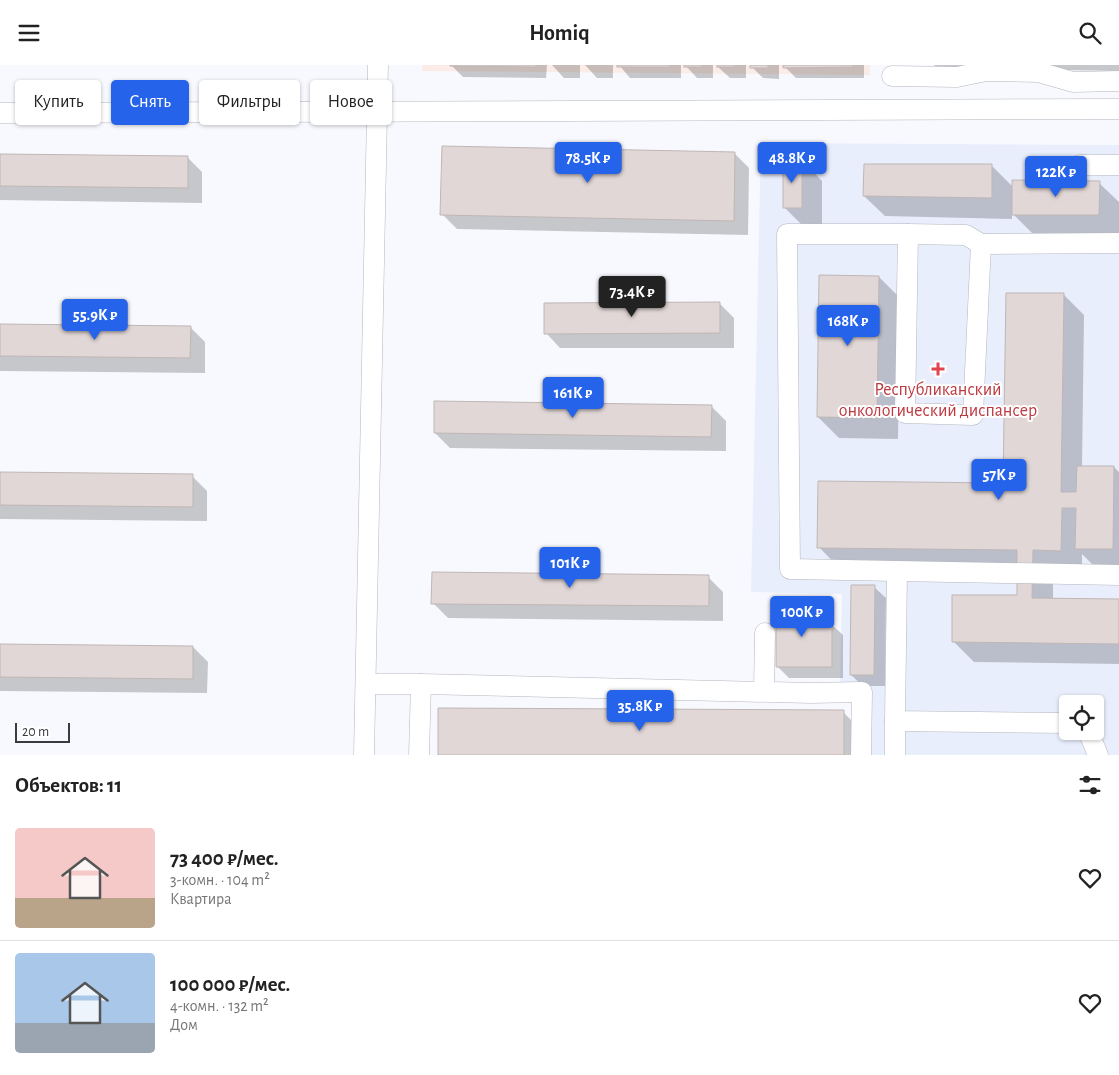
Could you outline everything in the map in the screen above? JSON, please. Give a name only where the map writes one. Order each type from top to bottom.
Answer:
[{"type":"street","points":[[378,65],[378,80]]},
{"type":"street","points":[[892,110],[892,71],[957,77],[986,71],[1038,72],[1073,82],[1119,81]]},
{"type":"street","points":[[392,112],[1119,109]]},
{"type":"street","points":[[0,113],[310,112]]},
{"type":"street","points":[[364,755],[377,125]]},
{"type":"street","points":[[1080,165],[1119,165]]},
{"type":"street","points":[[908,234],[905,413],[973,415],[981,244]]},
{"type":"street","points":[[1119,243],[981,244],[966,235],[787,235],[790,569],[1119,575]]},
{"type":"street","points":[[895,755],[897,572]]},
{"type":"street","points":[[764,691],[765,633]]},
{"type":"street","points":[[366,684],[862,692],[861,755]]},
{"type":"street","points":[[419,755],[421,684]]},
{"type":"street","points":[[895,721],[1059,723]]},
{"type":"street","points":[[1092,740],[1098,755]]},
{"type":"shaded area","points":[[422,65],[870,65],[870,75],[422,71]]},
{"type":"shaded area","name":"Республиканский онкологический диспансер","points":[[761,143],[1119,145],[1119,755],[867,755],[868,685],[840,685],[842,594],[751,592]]},
{"type":"building","points":[[536,65],[536,67],[450,66]]},
{"type":"building","points":[[617,65],[670,65],[670,67],[617,67]]},
{"type":"building","points":[[684,65],[702,65],[702,67],[684,67]]},
{"type":"building","points":[[717,65],[735,65],[735,67],[717,67]]},
{"type":"building","points":[[750,65],[768,65],[768,68],[750,68]]},
{"type":"building","points":[[783,65],[853,65],[853,67],[783,68]]},
{"type":"building","points":[[442,146],[735,152],[734,221],[440,215]]},
{"type":"building","points":[[0,154],[188,156],[188,188],[0,186]]},
{"type":"building","points":[[783,159],[802,159],[802,208],[783,208]]},
{"type":"building","points":[[864,164],[992,164],[992,198],[863,196]]},
{"type":"building","points":[[1012,180],[1100,181],[1099,215],[1012,215]]},
{"type":"building","points":[[819,275],[879,276],[877,418],[817,417]]},
{"type":"building","name":"Республиканский онкологический диспансер","points":[[1006,293],[1064,293],[1061,492],[1076,492],[1077,466],[1114,466],[1113,549],[1075,549],[1076,508],[1062,508],[1061,551],[1033,550],[1032,598],[1119,599],[1119,644],[952,642],[952,595],[1017,595],[1017,550],[817,548],[818,481],[1003,483]]},
{"type":"building","points":[[720,302],[720,333],[544,334],[544,303]]},
{"type":"building","points":[[0,324],[191,326],[190,358],[0,356]]},
{"type":"building","points":[[434,401],[712,405],[711,437],[434,433]]},
{"type":"building","points":[[0,472],[193,474],[193,507],[0,505]]},
{"type":"building","points":[[432,572],[709,575],[709,606],[431,604]]},
{"type":"building","points":[[851,585],[875,585],[874,675],[850,675]]},
{"type":"building","points":[[776,603],[811,603],[811,623],[832,623],[832,667],[776,667]]},
{"type":"building","points":[[0,644],[193,646],[193,679],[0,677]]},
{"type":"building","points":[[438,708],[844,710],[844,755],[438,755]]},
{"type":"place","name":"Республиканский онкологический диспансер","points":[[938,369]]}]
